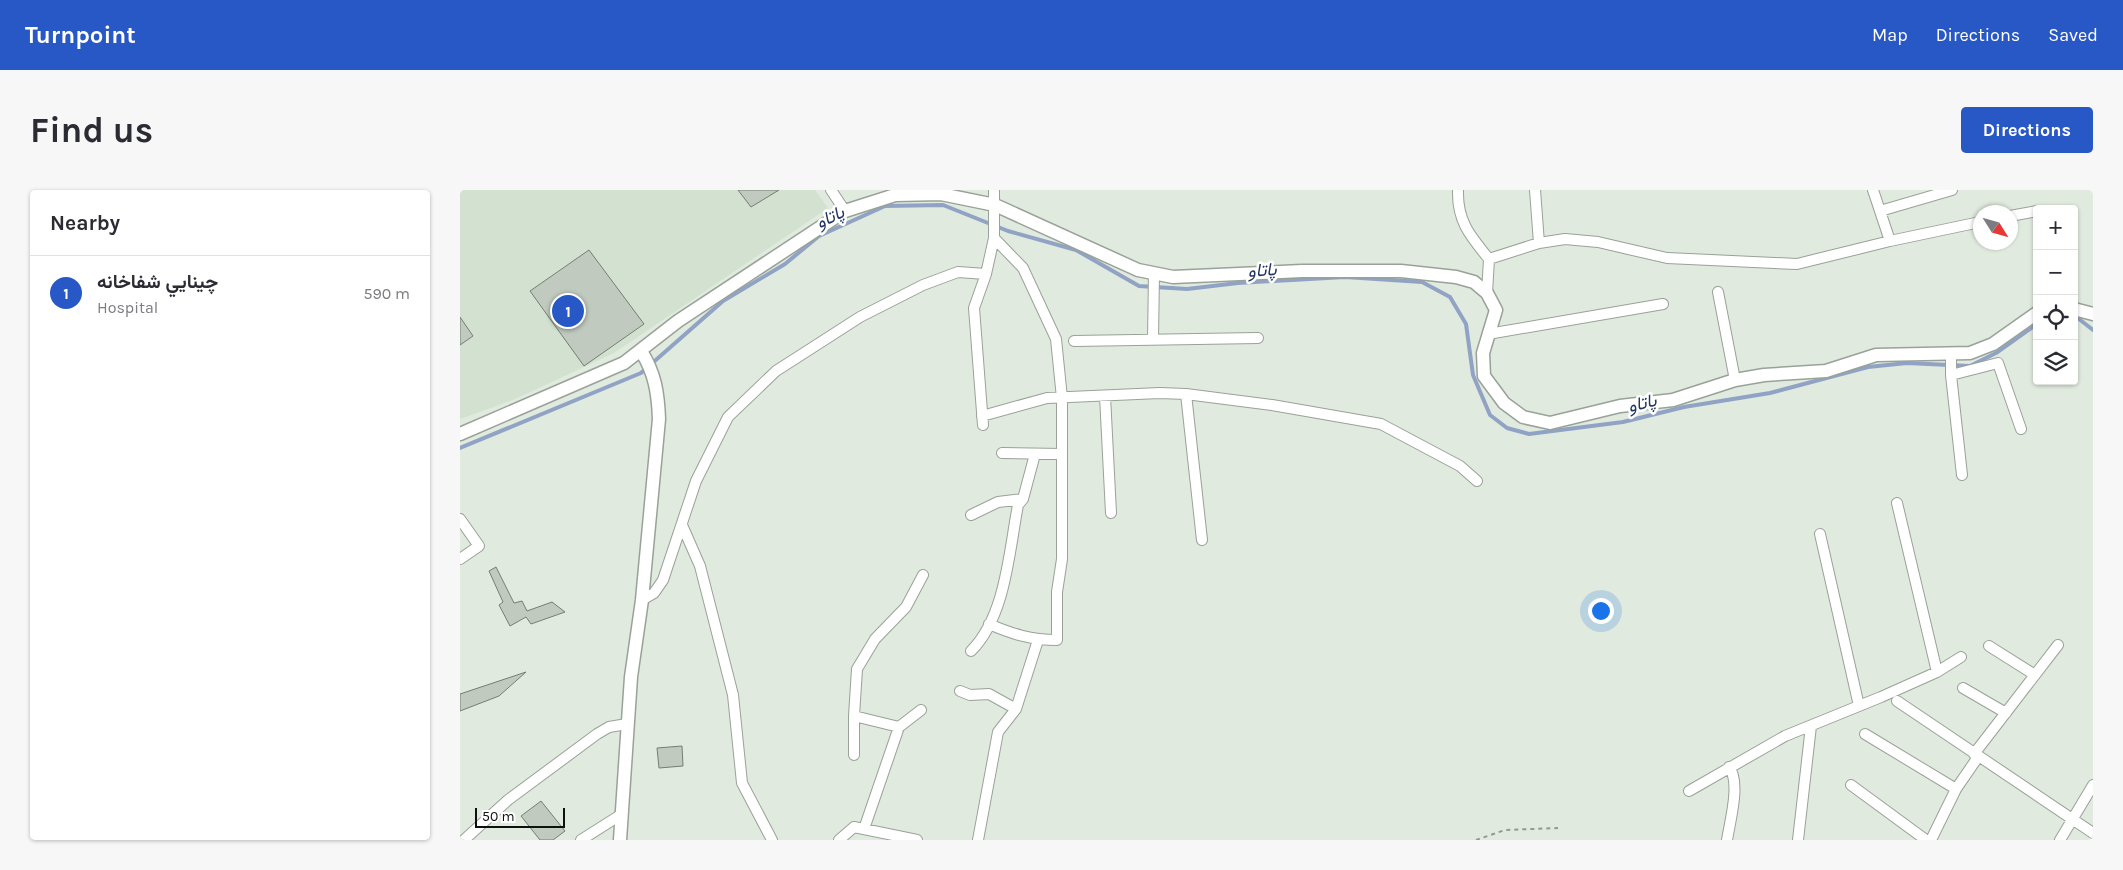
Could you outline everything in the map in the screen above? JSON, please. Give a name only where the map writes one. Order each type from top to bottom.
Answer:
[{"type":"street","points":[[831,190],[845,211]]},
{"type":"street","points":[[994,190],[994,238],[986,274],[974,308],[982,420],[1047,398],[1160,393],[1186,394],[1381,424],[1460,466],[1478,480]]},
{"type":"street","points":[[1458,190],[1458,206],[1468,234],[1489,258],[1487,293]]},
{"type":"street","points":[[1535,190],[1539,243]]},
{"type":"street","points":[[1873,190],[1890,241]]},
{"type":"street","points":[[1880,211],[1952,190]]},
{"type":"street","points":[[460,434],[624,363],[678,321],[845,211],[895,195],[942,194],[995,205],[1138,270],[1173,277],[1302,271],[1400,271],[1456,277],[1474,282],[1487,293],[1496,310],[1483,353],[1484,376],[1504,403],[1523,417],[1550,423],[1620,406],[1673,400],[1735,380],[1764,375],[1826,372],[1876,355],[1970,353],[1993,344],[2033,316]]},
{"type":"street","points":[[2018,215],[2033,212]]},
{"type":"street","points":[[1489,258],[1539,243],[1573,240],[1598,242],[1667,258],[1797,264],[1890,241],[1973,223]]},
{"type":"street","points":[[989,624],[1016,636],[1038,640],[1057,640],[1058,592],[1062,559],[1062,398],[1056,339],[1022,268],[994,238]]},
{"type":"street","points":[[642,600],[654,593],[663,580],[696,481],[728,417],[776,371],[860,317],[923,285],[958,272],[986,274]]},
{"type":"street","points":[[1153,339],[1154,273]]},
{"type":"street","points":[[1718,292],[1735,380]]},
{"type":"street","points":[[1488,334],[1663,304]]},
{"type":"street","points":[[2078,310],[2093,314]]},
{"type":"street","points":[[1074,341],[1258,338]]},
{"type":"street","points":[[620,840],[630,676],[642,600],[659,420],[658,394],[651,368],[641,351]]},
{"type":"street","points":[[1951,354],[1951,375],[1962,474]]},
{"type":"street","points":[[1951,375],[1998,363],[2021,429]]},
{"type":"street","points":[[1186,394],[1202,540]]},
{"type":"street","points":[[1105,396],[1111,513]]},
{"type":"street","points":[[1002,454],[1062,454]]},
{"type":"street","points":[[971,651],[989,624],[1005,584],[1018,505],[1023,499],[1035,454]]},
{"type":"street","points":[[970,515],[998,502],[1023,499]]},
{"type":"street","points":[[1897,504],[1937,672]]},
{"type":"street","points":[[460,519],[479,546],[460,559]]},
{"type":"street","points":[[682,526],[700,566],[733,695],[742,782],[772,840]]},
{"type":"street","points":[[1820,534],[1859,706]]},
{"type":"street","points":[[854,755],[857,669],[875,639],[906,607],[923,575]]},
{"type":"street","points":[[978,840],[998,732],[1016,709],[1038,640]]},
{"type":"street","points":[[1931,840],[1956,789],[1976,755],[2058,645]]},
{"type":"street","points":[[1989,646],[2035,675]]},
{"type":"street","points":[[1690,791],[1728,767],[1785,736],[1937,672],[1961,656]]},
{"type":"street","points":[[1964,688],[2006,713]]},
{"type":"street","points":[[960,691],[970,695],[989,694],[1016,709]]},
{"type":"street","points":[[1897,701],[2093,833]]},
{"type":"street","points":[[864,829],[899,727],[921,710]]},
{"type":"street","points":[[854,716],[899,727]]},
{"type":"street","points":[[464,840],[508,800],[597,734],[609,727],[628,724]]},
{"type":"street","points":[[1798,840],[1811,726]]},
{"type":"street","points":[[1865,734],[1956,789]]},
{"type":"street","points":[[1727,840],[1735,782],[1733,773],[1728,767]]},
{"type":"street","points":[[1851,785],[1926,840]]},
{"type":"street","points":[[2060,840],[2093,785]]},
{"type":"street","points":[[581,840],[622,814]]},
{"type":"street","points":[[839,840],[854,827],[917,840]]},
{"type":"path","points":[[1476,840],[1504,830],[1558,828]]},
{"type":"shaded area","points":[[460,190],[815,190],[828,208],[614,353],[513,400],[460,419]]},
{"type":"building","points":[[738,190],[779,190],[751,207]]},
{"type":"building","points":[[589,250],[644,324],[584,366],[530,291]]},
{"type":"building","points":[[460,317],[473,336],[460,345]]},
{"type":"building","points":[[496,567],[514,603],[522,601],[527,611],[552,602],[565,612],[531,624],[526,617],[510,626],[499,605],[503,602],[489,571]]},
{"type":"building","points":[[526,672],[499,696],[460,711],[460,694]]},
{"type":"building","points":[[682,746],[683,766],[659,768],[657,748]]},
{"type":"building","points":[[541,801],[565,831],[553,840],[540,840],[521,816]]},
{"type":"waterway","name":"پاتاو","points":[[460,448],[641,373],[723,301],[785,264],[819,236],[885,206],[943,205],[1008,231],[1076,250],[1139,286],[1187,289],[1238,283],[1345,277],[1422,282],[1450,297],[1466,324],[1473,375],[1490,415],[1507,428],[1529,434],[1623,422],[1684,407],[1770,393],[1868,367],[1907,363],[1970,366],[1996,353],[2033,327]]},
{"type":"waterway","name":"پاتاو","points":[[2078,318],[2093,330]]},
{"type":"place","name":"چينايي شفاخانه","points":[[568,311]]}]
